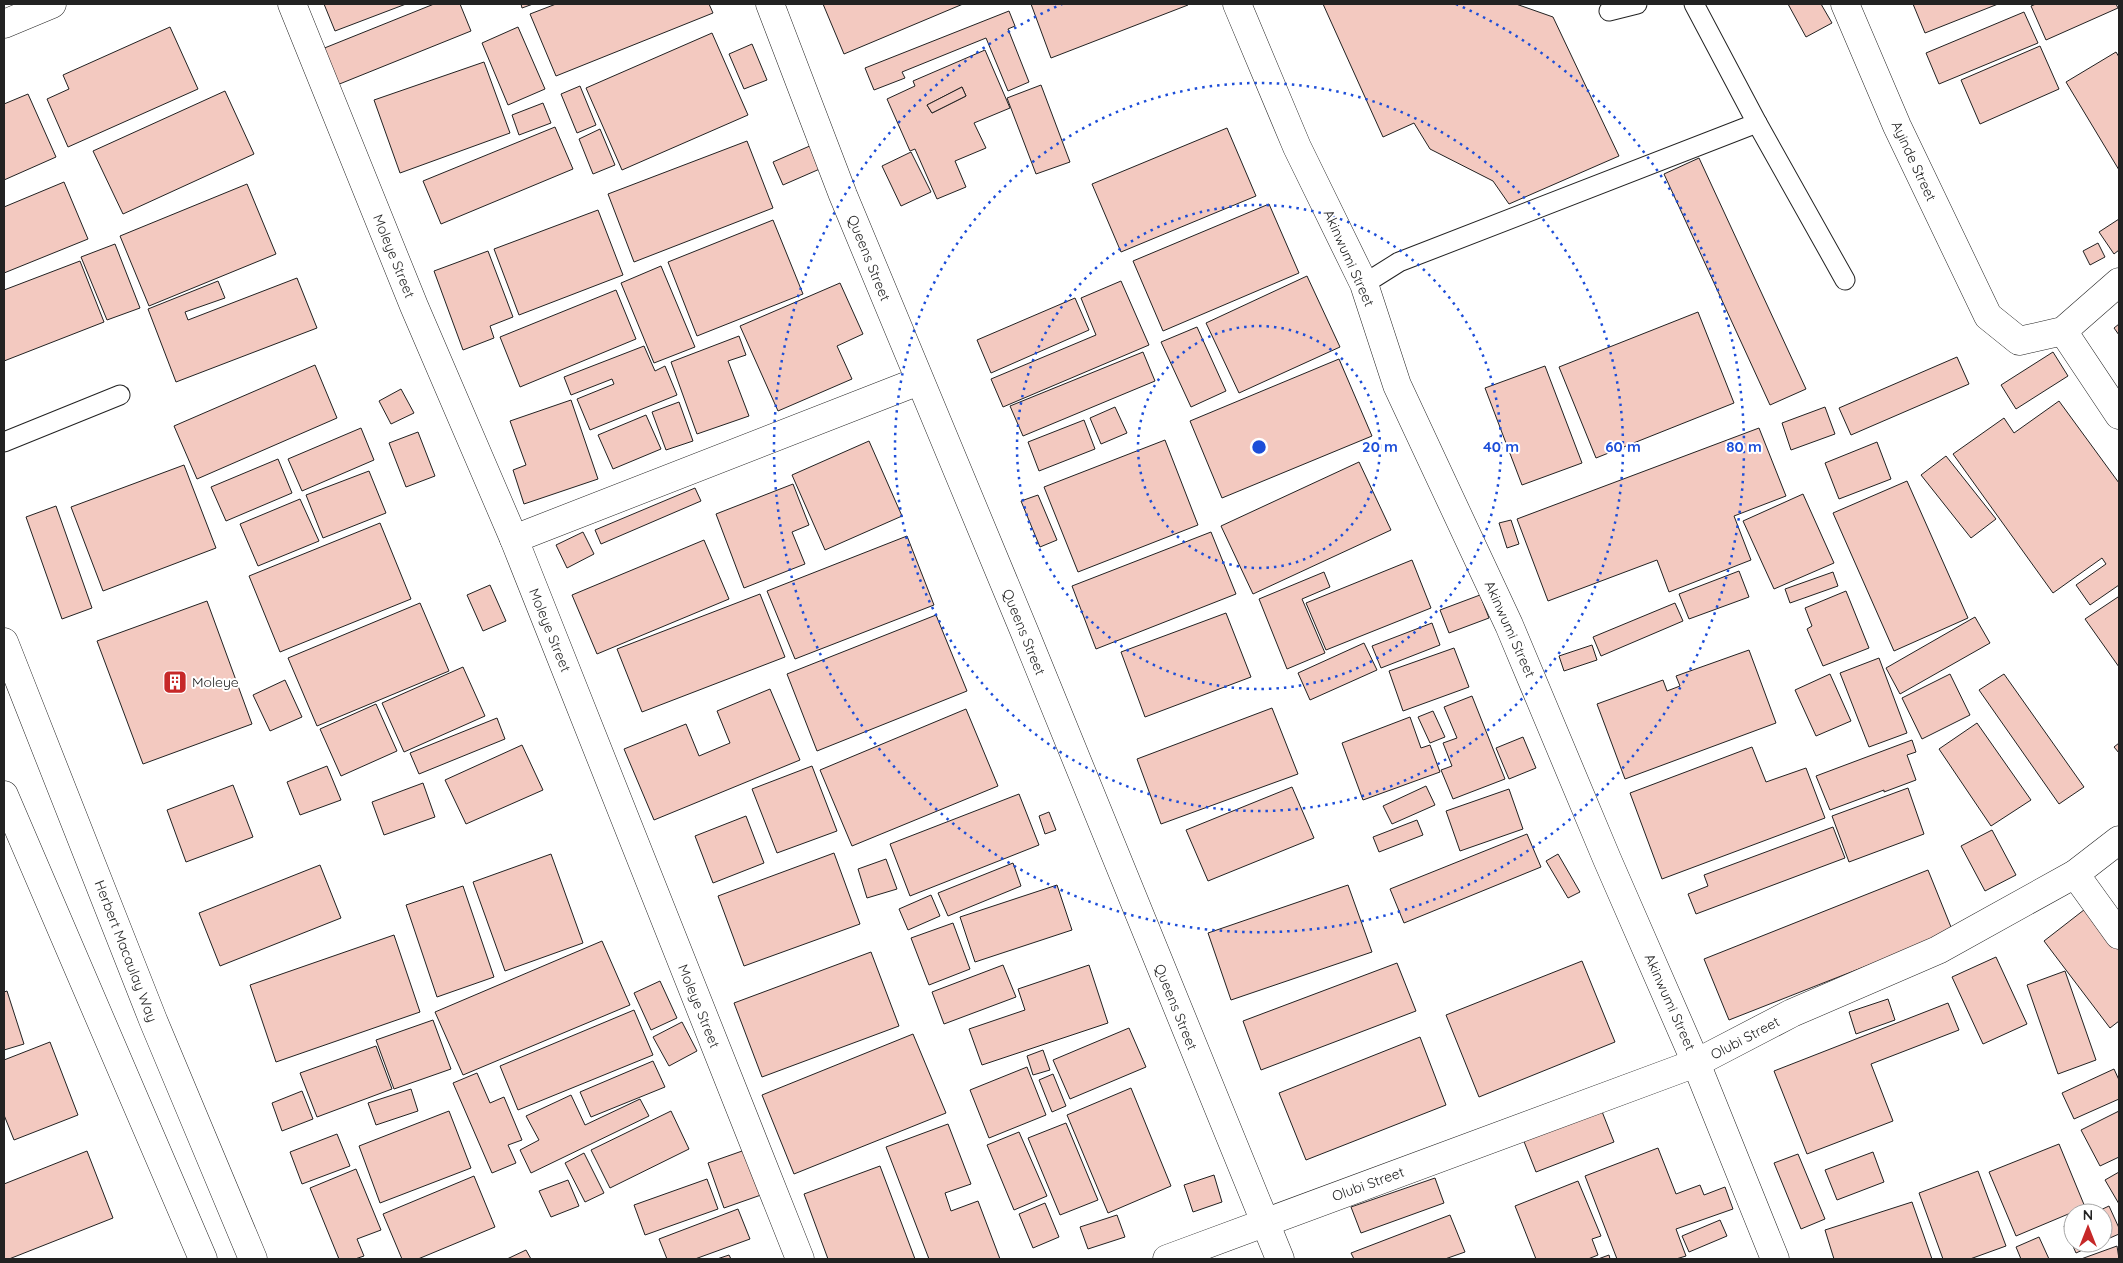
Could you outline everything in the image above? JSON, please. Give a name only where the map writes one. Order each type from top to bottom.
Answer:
[{"type":"main road","points":[[4,24],[52,4]]},
{"type":"main road","name":"Moleye Street","points":[[292,4],[403,279],[514,539],[800,1259]]},
{"type":"main road","name":"Queens Street","points":[[770,4],[843,195],[1025,633],[1280,1259]]},
{"type":"main road","name":"Akinwumi Street","points":[[1237,4],[1297,147],[1364,284],[1397,385],[1509,625],[1607,859],[1696,1063],[1775,1259]]},
{"type":"main road","name":"Ayinde Street","points":[[1845,4],[1897,126],[1988,316],[2019,341],[2063,331]]},
{"type":"main road","points":[[2119,282],[2063,331],[2119,415]]},
{"type":"main road","points":[[514,539],[919,381]]},
{"type":"main road","name":"Herbert Macaulay Way","points":[[4,642],[153,1020],[253,1259]]},
{"type":"main road","points":[[4,795],[203,1259]]},
{"type":"main road","name":"Olubi Street","points":[[1166,1259],[1696,1063],[1792,1013],[1938,950],[2075,874],[2119,840]]},
{"type":"main road","points":[[2075,874],[2119,935]]},
{"type":"lane","points":[[1609,11],[1638,4]]},
{"type":"lane","points":[[1694,4],[1757,123],[1845,280]]},
{"type":"lane","points":[[1364,284],[1399,262],[1757,123]]},
{"type":"lane","points":[[4,442],[120,395]]},
{"type":"building","points":[[324,4],[406,4],[335,31]]},
{"type":"building","points":[[434,4],[460,4],[471,31],[337,85],[322,49]]},
{"type":"building","points":[[521,4],[533,4],[522,8]]},
{"type":"building","points":[[556,4],[709,4],[713,13],[556,76],[530,14]]},
{"type":"building","points":[[823,4],[963,4],[844,54]]},
{"type":"building","points":[[1031,4],[1187,4],[1188,5],[1051,58]]},
{"type":"building","points":[[1323,4],[1516,4],[1553,17],[1619,156],[1509,204],[1493,181],[1430,149],[1414,123],[1383,137]]},
{"type":"building","points":[[1788,4],[1821,4],[1832,23],[1806,37]]},
{"type":"building","points":[[1913,4],[1998,4],[1925,33]]},
{"type":"building","points":[[2036,4],[2116,4],[2118,8],[2046,40],[2031,6]]},
{"type":"building","points":[[1009,11],[1015,26],[1008,29],[1029,82],[1008,91],[986,38],[902,72],[905,78],[874,90],[865,68]]},
{"type":"building","points":[[2024,12],[2038,43],[1939,84],[1926,53]]},
{"type":"building","points":[[170,27],[198,89],[68,147],[47,99],[69,89],[63,75]]},
{"type":"building","points":[[518,27],[545,89],[508,105],[482,43]]},
{"type":"building","points":[[712,33],[748,115],[622,170],[586,88]]},
{"type":"building","points":[[752,44],[767,80],[744,89],[729,54]]},
{"type":"building","points":[[2040,46],[2059,89],[1980,124],[1961,80]]},
{"type":"building","points":[[985,50],[1010,108],[974,123],[986,148],[955,161],[966,187],[937,199],[915,149],[910,151],[887,99],[915,86],[913,81]],"holes":[[[962,87],[966,96],[932,113],[927,105]]]},
{"type":"building","points":[[2116,52],[2119,57],[2119,170],[2066,82]]},
{"type":"building","points":[[484,62],[510,133],[400,173],[374,100]]},
{"type":"building","points":[[1041,85],[1070,162],[1036,174],[1007,98]]},
{"type":"building","points":[[580,86],[596,125],[577,133],[561,94]]},
{"type":"building","points":[[962,87],[966,96],[932,113],[927,105]]},
{"type":"building","points":[[225,91],[254,154],[123,214],[93,151]]},
{"type":"building","points":[[28,94],[56,157],[4,180],[4,104]]},
{"type":"building","points":[[543,103],[551,123],[519,135],[512,115]]},
{"type":"building","points":[[555,127],[573,169],[441,224],[423,181]]},
{"type":"building","points":[[1227,128],[1256,196],[1121,252],[1092,184]]},
{"type":"building","points":[[600,129],[615,165],[593,174],[579,139]]},
{"type":"building","points":[[747,141],[773,208],[634,262],[608,194]]},
{"type":"building","points":[[812,145],[822,168],[783,185],[773,162]]},
{"type":"building","points":[[911,152],[931,192],[901,206],[882,166]]},
{"type":"building","points":[[1699,158],[1806,389],[1770,405],[1664,174]]},
{"type":"building","points":[[64,182],[88,239],[4,273],[4,207]]},
{"type":"building","points":[[247,184],[276,254],[149,306],[120,236]]},
{"type":"building","points":[[1269,204],[1299,273],[1163,331],[1133,261]]},
{"type":"building","points":[[598,210],[623,275],[519,315],[494,249]]},
{"type":"building","points":[[2119,219],[2119,250],[2114,254],[2099,232]]},
{"type":"building","points":[[773,220],[803,294],[697,336],[668,262]]},
{"type":"building","points":[[2098,243],[2105,257],[2090,265],[2083,251]]},
{"type":"building","points":[[115,244],[140,308],[107,320],[81,257]]},
{"type":"building","points":[[488,251],[513,317],[490,326],[494,338],[463,350],[434,271]]},
{"type":"building","points":[[80,261],[104,322],[4,361],[4,290]]},
{"type":"building","points":[[661,266],[695,347],[654,363],[621,283]]},
{"type":"building","points":[[1307,276],[1340,347],[1239,393],[1206,323]]},
{"type":"building","points":[[297,278],[317,328],[176,382],[148,309],[218,281],[225,298],[185,312],[188,320]]},
{"type":"building","points":[[1121,281],[1149,345],[1003,407],[991,379],[1096,335],[1081,298]]},
{"type":"building","points":[[840,283],[863,334],[837,346],[852,379],[778,411],[740,326]]},
{"type":"building","points":[[616,290],[636,339],[520,387],[500,337]]},
{"type":"building","points":[[1075,298],[1089,330],[991,373],[977,340]]},
{"type":"building","points":[[1698,312],[1734,403],[1596,458],[1559,367]]},
{"type":"building","points":[[2119,324],[2119,335],[2114,328]]},
{"type":"building","points":[[1197,327],[1226,391],[1191,407],[1161,342]]},
{"type":"building","points":[[739,336],[746,355],[728,361],[749,416],[697,434],[671,362]]},
{"type":"building","points":[[644,346],[655,371],[665,366],[677,395],[590,430],[577,399],[614,384],[612,379],[571,395],[564,377]]},
{"type":"building","points":[[1143,352],[1155,381],[1023,436],[1010,406]]},
{"type":"building","points":[[2053,352],[2068,376],[2016,409],[2001,385]]},
{"type":"building","points":[[1957,357],[1969,384],[1851,435],[1839,408]]},
{"type":"building","points":[[1339,359],[1372,436],[1222,498],[1190,421]]},
{"type":"building","points":[[315,365],[337,418],[197,479],[174,426]]},
{"type":"building","points":[[1545,366],[1582,463],[1522,485],[1485,388]]},
{"type":"building","points":[[401,389],[414,413],[391,424],[379,401]]},
{"type":"building","points":[[571,400],[598,479],[524,504],[513,470],[526,465],[510,421]]},
{"type":"building","points":[[2059,401],[2119,483],[2119,585],[2090,605],[2076,585],[2106,564],[2102,558],[2053,593],[1953,454],[2004,418],[2014,433]]},
{"type":"building","points":[[679,402],[693,441],[666,450],[652,412]]},
{"type":"building","points":[[1115,407],[1127,433],[1101,444],[1090,418]]},
{"type":"building","points":[[1825,407],[1835,434],[1791,450],[1782,423]]},
{"type":"building","points":[[646,415],[661,449],[613,469],[598,435]]},
{"type":"building","points":[[1084,420],[1095,449],[1039,471],[1028,442]]},
{"type":"building","points":[[361,428],[374,460],[302,491],[288,459]]},
{"type":"building","points":[[1759,428],[1786,496],[1734,516],[1751,560],[1669,592],[1657,560],[1548,601],[1517,519]]},
{"type":"building","points":[[418,432],[435,476],[406,487],[389,443]]},
{"type":"building","points":[[1165,440],[1198,525],[1078,572],[1044,487]]},
{"type":"building","points":[[869,441],[902,516],[825,550],[792,475]]},
{"type":"building","points":[[1877,442],[1891,479],[1839,499],[1825,463]]},
{"type":"building","points":[[1946,456],[1996,519],[1971,538],[1921,475]]},
{"type":"building","points":[[278,459],[292,493],[226,521],[211,487]]},
{"type":"building","points":[[1359,462],[1391,530],[1253,594],[1221,526]]},
{"type":"building","points":[[184,465],[216,548],[103,591],[71,507]]},
{"type":"building","points":[[369,471],[386,513],[323,538],[306,495]]},
{"type":"building","points":[[1907,481],[1968,618],[1894,651],[1833,513]]},
{"type":"building","points":[[793,484],[809,525],[792,532],[805,564],[744,588],[716,514]]},
{"type":"building","points":[[695,488],[701,501],[601,544],[595,530]]},
{"type":"building","points":[[1803,494],[1834,563],[1774,589],[1743,521]]},
{"type":"building","points":[[1038,495],[1057,540],[1040,547],[1021,501]]},
{"type":"building","points":[[300,499],[319,541],[258,566],[240,524]]},
{"type":"building","points":[[56,506],[92,608],[62,619],[26,517]]},
{"type":"building","points":[[1511,520],[1519,544],[1507,548],[1499,523]]},
{"type":"building","points":[[380,523],[411,599],[280,652],[249,576]]},
{"type":"building","points":[[583,532],[594,554],[567,568],[556,545]]},
{"type":"building","points":[[1211,532],[1236,594],[1096,649],[1072,586]]},
{"type":"building","points":[[907,536],[934,605],[795,659],[767,591]]},
{"type":"building","points":[[704,540],[729,599],[597,654],[572,595]]},
{"type":"building","points":[[1412,560],[1431,608],[1326,650],[1306,603]]},
{"type":"building","points":[[1739,571],[1749,597],[1689,619],[1679,594]]},
{"type":"building","points":[[1324,572],[1330,587],[1302,599],[1325,653],[1287,669],[1259,599]]},
{"type":"building","points":[[1833,572],[1838,586],[1790,603],[1785,589]]},
{"type":"building","points":[[490,585],[506,621],[483,631],[467,595]]},
{"type":"building","points":[[1846,591],[1869,648],[1823,666],[1807,629],[1812,626],[1805,608]]},
{"type":"building","points":[[760,594],[785,657],[642,712],[617,649]]},
{"type":"building","points":[[1480,595],[1489,618],[1449,633],[1440,610]]},
{"type":"building","points":[[2119,598],[2119,667],[2085,619]]},
{"type":"building","name":"Moleye","points":[[207,601],[252,724],[143,764],[97,641]]},
{"type":"building","points":[[420,603],[449,671],[317,726],[288,658]]},
{"type":"building","points":[[1675,603],[1683,621],[1601,656],[1593,637]]},
{"type":"building","points":[[1226,613],[1251,677],[1145,717],[1121,652]]},
{"type":"building","points":[[936,615],[967,691],[817,751],[787,674]]},
{"type":"building","points":[[1975,617],[1990,643],[1900,694],[1886,668]]},
{"type":"building","points":[[1432,623],[1440,645],[1381,668],[1372,646]]},
{"type":"building","points":[[1364,643],[1377,670],[1310,700],[1298,673]]},
{"type":"building","points":[[1592,645],[1597,660],[1564,671],[1559,656]]},
{"type":"building","points":[[1454,648],[1469,687],[1403,711],[1389,671]]},
{"type":"building","points":[[1749,650],[1776,723],[1625,779],[1597,704],[1663,680],[1667,691],[1680,686],[1676,676]]},
{"type":"building","points":[[1879,658],[1907,733],[1869,747],[1840,673]]},
{"type":"building","points":[[463,667],[485,716],[404,752],[382,703]]},
{"type":"building","points":[[1830,674],[1851,721],[1816,736],[1795,690]]},
{"type":"building","points":[[1950,674],[1970,715],[1922,739],[1902,698]]},
{"type":"building","points":[[2004,674],[2084,787],[2059,804],[1979,690]]},
{"type":"building","points":[[285,680],[302,717],[270,731],[253,695]]},
{"type":"building","points":[[770,689],[800,760],[654,820],[624,749],[686,724],[699,756],[730,743],[717,711]]},
{"type":"building","points":[[1472,696],[1505,779],[1453,799],[1441,770],[1452,766],[1443,743],[1457,738],[1444,707]]},
{"type":"building","points":[[376,704],[397,751],[341,776],[320,729]]},
{"type":"building","points":[[1272,708],[1298,774],[1161,824],[1137,759]]},
{"type":"building","points":[[966,709],[998,786],[852,846],[820,770]]},
{"type":"building","points":[[1433,711],[1445,737],[1430,743],[1418,717]]},
{"type":"building","points":[[1410,717],[1421,748],[1430,745],[1440,772],[1363,800],[1342,743]]},
{"type":"building","points":[[497,718],[505,739],[419,774],[410,753]]},
{"type":"building","points":[[1977,723],[2031,800],[1991,826],[1939,749]]},
{"type":"building","points":[[1523,737],[1536,768],[1509,779],[1496,748]]},
{"type":"building","points":[[1912,740],[1916,752],[1907,755],[1916,780],[1830,810],[1816,776]]},
{"type":"building","points":[[2119,743],[2119,753],[2114,747]]},
{"type":"building","points":[[522,745],[543,790],[466,824],[445,780]]},
{"type":"building","points":[[1752,747],[1766,782],[1806,768],[1825,818],[1662,879],[1630,793]]},
{"type":"building","points":[[327,766],[341,800],[300,815],[287,782]]},
{"type":"building","points":[[812,766],[837,831],[777,853],[752,789]]},
{"type":"building","points":[[423,783],[435,817],[384,835],[372,802]]},
{"type":"building","points":[[233,785],[253,837],[186,862],[167,810]]},
{"type":"building","points":[[1426,786],[1435,805],[1392,824],[1383,806]]},
{"type":"building","points":[[1292,787],[1314,838],[1208,881],[1186,830]]},
{"type":"building","points":[[1908,788],[1924,834],[1849,862],[1832,816]]},
{"type":"building","points":[[1509,789],[1523,829],[1460,851],[1446,811]]},
{"type":"building","points":[[1019,794],[1039,845],[910,896],[890,844]]},
{"type":"building","points":[[1049,812],[1056,830],[1045,834],[1039,816]]},
{"type":"building","points":[[746,816],[764,863],[713,883],[695,836]]},
{"type":"building","points":[[1417,820],[1423,835],[1379,852],[1373,837]]},
{"type":"building","points":[[1833,827],[1845,858],[1696,914],[1688,894],[1708,886],[1704,875]]},
{"type":"building","points":[[1992,830],[2016,875],[1985,891],[1961,846]]},
{"type":"building","points":[[1527,834],[1541,867],[1404,923],[1390,889]]},
{"type":"building","points":[[834,853],[860,924],[744,966],[718,896]]},
{"type":"building","points":[[551,854],[583,943],[505,971],[473,882]]},
{"type":"building","points":[[1558,854],[1580,892],[1568,898],[1546,861]]},
{"type":"building","points":[[886,859],[897,889],[867,898],[858,869]]},
{"type":"building","points":[[1013,863],[1021,886],[948,916],[938,893]]},
{"type":"building","points":[[320,865],[341,918],[220,966],[199,913]]},
{"type":"building","points":[[1928,870],[1953,932],[1729,1020],[1704,959]]},
{"type":"building","points":[[1057,885],[1072,930],[975,962],[960,917]]},
{"type":"building","points":[[1348,885],[1372,952],[1231,1000],[1208,933]]},
{"type":"building","points":[[463,886],[494,977],[437,997],[406,905]]},
{"type":"building","points":[[931,895],[940,916],[908,930],[899,909]]},
{"type":"building","points":[[2089,906],[2119,946],[2119,1021],[2110,1028],[2044,941]]},
{"type":"building","points":[[953,923],[970,969],[929,985],[911,938]]},
{"type":"building","points":[[394,935],[420,1012],[276,1062],[250,985]]},
{"type":"building","points":[[602,941],[630,1005],[463,1075],[435,1012]]},
{"type":"building","points":[[871,952],[899,1026],[762,1077],[734,1003]]},
{"type":"building","points":[[1996,957],[2027,1024],[1983,1044],[1952,977]]},
{"type":"building","points":[[1582,961],[1615,1042],[1479,1097],[1446,1015]]},
{"type":"building","points":[[1397,963],[1416,1011],[1261,1070],[1243,1021]]},
{"type":"building","points":[[1003,965],[1016,997],[944,1024],[932,992]]},
{"type":"building","points":[[1089,965],[1108,1023],[982,1065],[969,1029],[1025,1010],[1018,989]]},
{"type":"building","points":[[2065,971],[2096,1060],[2058,1074],[2027,985]]},
{"type":"building","points":[[660,981],[677,1018],[651,1030],[634,993]]},
{"type":"building","points":[[7,991],[24,1044],[4,1050],[4,992]]},
{"type":"building","points":[[1888,999],[1895,1020],[1856,1034],[1849,1012]]},
{"type":"building","points":[[1948,1003],[1959,1030],[1871,1064],[1893,1121],[1807,1154],[1774,1071]]},
{"type":"building","points":[[634,1010],[653,1055],[518,1110],[500,1066]]},
{"type":"building","points":[[433,1020],[451,1069],[394,1089],[376,1040]]},
{"type":"building","points":[[682,1022],[697,1051],[669,1066],[653,1037]]},
{"type":"building","points":[[1129,1028],[1146,1067],[1070,1099],[1053,1060]]},
{"type":"building","points":[[913,1034],[946,1113],[794,1174],[762,1095]]},
{"type":"building","points":[[1420,1037],[1446,1105],[1306,1160],[1279,1093]]},
{"type":"building","points":[[50,1042],[78,1115],[14,1140],[4,1115],[4,1060]]},
{"type":"building","points":[[376,1046],[392,1089],[317,1117],[300,1073]]},
{"type":"building","points":[[1043,1050],[1050,1070],[1033,1075],[1027,1056]]},
{"type":"building","points":[[653,1061],[665,1087],[591,1117],[580,1092]]},
{"type":"building","points":[[1027,1067],[1046,1115],[989,1138],[970,1090]]},
{"type":"building","points":[[2114,1069],[2119,1080],[2119,1099],[2074,1119],[2062,1093]]},
{"type":"building","points":[[477,1073],[490,1103],[504,1097],[522,1140],[508,1145],[516,1163],[492,1173],[453,1083]]},
{"type":"building","points":[[1053,1074],[1066,1106],[1052,1112],[1039,1080]]},
{"type":"building","points":[[1131,1088],[1171,1186],[1108,1213],[1067,1115]]},
{"type":"building","points":[[411,1089],[418,1111],[376,1125],[368,1103]]},
{"type":"building","points":[[302,1091],[313,1119],[282,1131],[272,1103]]},
{"type":"building","points":[[571,1095],[585,1125],[640,1099],[649,1116],[531,1173],[520,1150],[539,1140],[526,1116]]},
{"type":"building","points":[[1601,1109],[1614,1142],[1536,1172],[1523,1139]]},
{"type":"building","points":[[449,1111],[471,1168],[380,1203],[359,1146]]},
{"type":"building","points":[[671,1111],[689,1149],[610,1188],[591,1150]]},
{"type":"building","points":[[2119,1111],[2119,1157],[2100,1166],[2081,1130]]},
{"type":"building","points":[[1066,1123],[1098,1200],[1060,1215],[1028,1138]]},
{"type":"building","points":[[948,1124],[971,1184],[945,1193],[951,1211],[978,1201],[1000,1259],[929,1259],[886,1147]]},
{"type":"building","points":[[1019,1132],[1047,1196],[1014,1210],[987,1145]]},
{"type":"building","points":[[337,1134],[350,1166],[302,1184],[290,1152]]},
{"type":"building","points":[[2059,1144],[2083,1203],[2063,1203],[2063,1216],[2016,1236],[1989,1172]]},
{"type":"building","points":[[1658,1148],[1676,1194],[1700,1185],[1704,1195],[1725,1187],[1733,1209],[1676,1229],[1686,1256],[1676,1259],[1617,1259],[1585,1176]]},
{"type":"building","points":[[745,1150],[761,1195],[724,1208],[708,1163]]},
{"type":"building","points":[[87,1151],[113,1218],[9,1259],[4,1259],[4,1184]]},
{"type":"building","points":[[1873,1152],[1884,1182],[1837,1200],[1825,1170]]},
{"type":"building","points":[[584,1153],[604,1193],[585,1202],[565,1163]]},
{"type":"building","points":[[1798,1154],[1825,1219],[1801,1229],[1774,1163]]},
{"type":"building","points":[[880,1166],[915,1259],[828,1259],[804,1194]]},
{"type":"building","points":[[356,1169],[381,1230],[357,1239],[364,1256],[355,1259],[339,1259],[310,1188]]},
{"type":"building","points":[[1978,1171],[2006,1246],[1970,1259],[1943,1259],[1919,1193]]},
{"type":"building","points":[[2119,1172],[2119,1204],[2105,1180]]},
{"type":"building","points":[[1214,1175],[1222,1202],[1193,1212],[1184,1185]]},
{"type":"building","points":[[474,1176],[495,1227],[418,1259],[402,1259],[383,1214]]},
{"type":"building","points":[[1435,1178],[1444,1203],[1361,1233],[1351,1207]]},
{"type":"building","points":[[707,1179],[718,1209],[645,1235],[634,1205]]},
{"type":"building","points":[[568,1180],[579,1206],[551,1217],[539,1191]]},
{"type":"building","points":[[1578,1181],[1601,1236],[1592,1239],[1598,1255],[1588,1259],[1536,1259],[1515,1206]]},
{"type":"building","points":[[1912,1202],[1932,1259],[1834,1259],[1825,1230]]},
{"type":"building","points":[[1045,1203],[1059,1237],[1033,1248],[1019,1214]]},
{"type":"building","points":[[738,1209],[750,1239],[695,1259],[667,1259],[659,1239]]},
{"type":"building","points":[[1117,1215],[1125,1237],[1088,1249],[1080,1227]]},
{"type":"building","points":[[1450,1215],[1465,1252],[1445,1259],[1354,1259],[1351,1253]]},
{"type":"building","points":[[2113,1215],[2119,1228],[2119,1234],[2113,1237]]},
{"type":"building","points":[[1720,1220],[1727,1236],[1689,1252],[1682,1236]]},
{"type":"building","points":[[2039,1237],[2049,1259],[2021,1259],[2016,1247]]},
{"type":"building","points":[[2117,1246],[2119,1259],[2081,1259],[2098,1253],[2113,1253],[2113,1247]]},
{"type":"building","points":[[526,1250],[531,1259],[507,1259]]},
{"type":"building","points":[[729,1255],[731,1259],[717,1259]]},
{"type":"building","points":[[1609,1255],[1610,1259],[1598,1259]]},
{"type":"place","name":"Moleye","points":[[175,682]]}]
